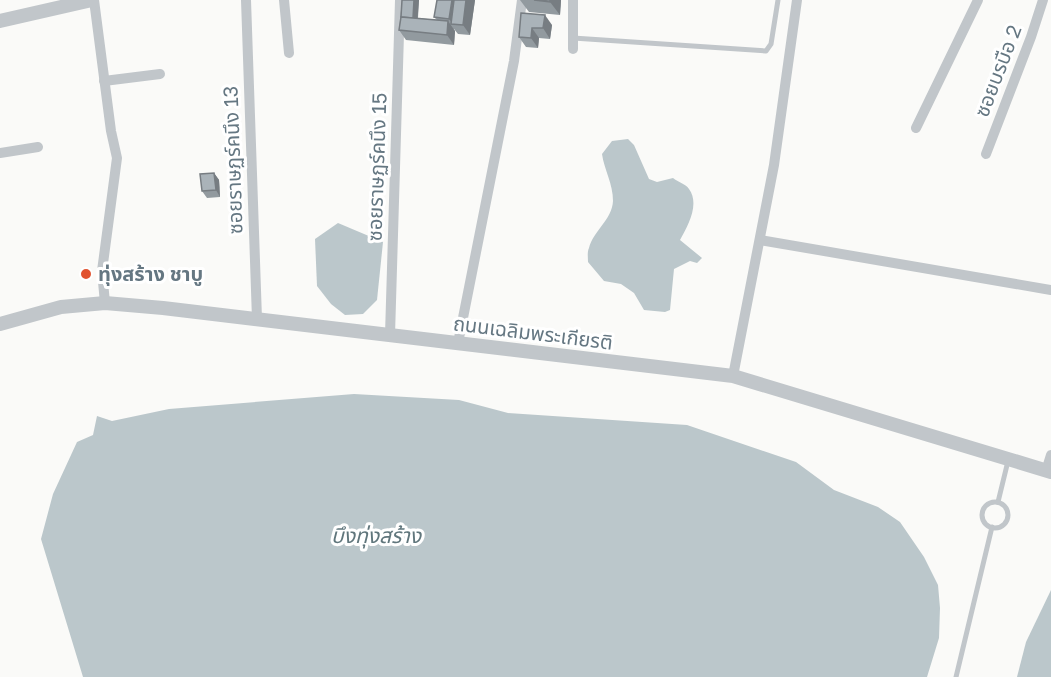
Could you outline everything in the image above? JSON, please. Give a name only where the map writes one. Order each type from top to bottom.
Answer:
[{"type":"street","points":[[0,21],[93,0],[117,158],[102,271],[105,303]]},
{"type":"street","name":"ซอยราษฏร์คนึง 13","points":[[246,0],[257,319]]},
{"type":"street","points":[[284,0],[289,53]]},
{"type":"street","name":"ซอยราษฏร์คนึง 15","points":[[390,335],[400,0]]},
{"type":"street","points":[[458,343],[514,61],[522,0]]},
{"type":"street","points":[[573,0],[573,43]]},
{"type":"street","points":[[733,376],[774,165],[798,0]]},
{"type":"street","points":[[916,128],[978,0]]},
{"type":"street","name":"ซอยบรบือ 2","points":[[986,154],[1043,0]]},
{"type":"street","points":[[104,81],[160,74]]},
{"type":"street","points":[[0,153],[38,147]]},
{"type":"street","points":[[760,240],[1051,290]]},
{"type":"street","name":"ถนนเฉลิมพระเกียรติ","points":[[0,324],[61,307],[105,303],[733,376],[1049,471]]},
{"type":"street","points":[[1049,471],[1051,455]]},
{"type":"lane","points":[[573,43],[766,51],[771,44],[778,0]]},
{"type":"lane","points":[[998,502],[1008,459]]},
{"type":"lane","points":[[990,502],[998,502],[1005,507],[1008,516],[1000,526],[992,527],[985,523],[982,511],[990,502]]},
{"type":"lane","points":[[956,677],[992,527]]},
{"type":"water","points":[[628,139],[634,145],[649,179],[657,182],[673,178],[688,187],[692,195],[692,215],[680,240],[702,258],[697,263],[690,261],[674,269],[670,310],[665,312],[644,310],[634,293],[621,284],[604,281],[588,262],[591,242],[606,220],[613,201],[602,154],[612,141]]},
{"type":"water","points":[[338,223],[383,242],[377,300],[363,314],[345,315],[331,304],[317,286],[315,239]]},
{"type":"water","name":"บึงทุ่งสร้าง","points":[[354,394],[459,400],[508,413],[687,425],[796,462],[834,490],[878,507],[900,522],[924,557],[938,585],[940,608],[939,638],[927,677],[83,677],[41,539],[53,494],[77,442],[93,435],[97,416],[112,421],[169,409]]},
{"type":"water","points":[[1051,590],[1051,677],[1017,677],[1026,642]]},
{"type":"building","points":[[402,0],[414,0],[413,18],[401,17]]},
{"type":"building","points":[[437,0],[452,0],[449,19],[434,17]]},
{"type":"building","points":[[454,0],[466,0],[463,25],[451,24]]},
{"type":"building","points":[[521,13],[545,15],[543,28],[532,28],[531,38],[519,37]]},
{"type":"building","points":[[401,17],[448,21],[447,35],[399,30]]},
{"type":"building","points":[[214,173],[216,190],[202,191],[200,174]]},
{"type":"place","name":"ทุ่งสร้าง ชาบู","points":[[86,274]]}]
